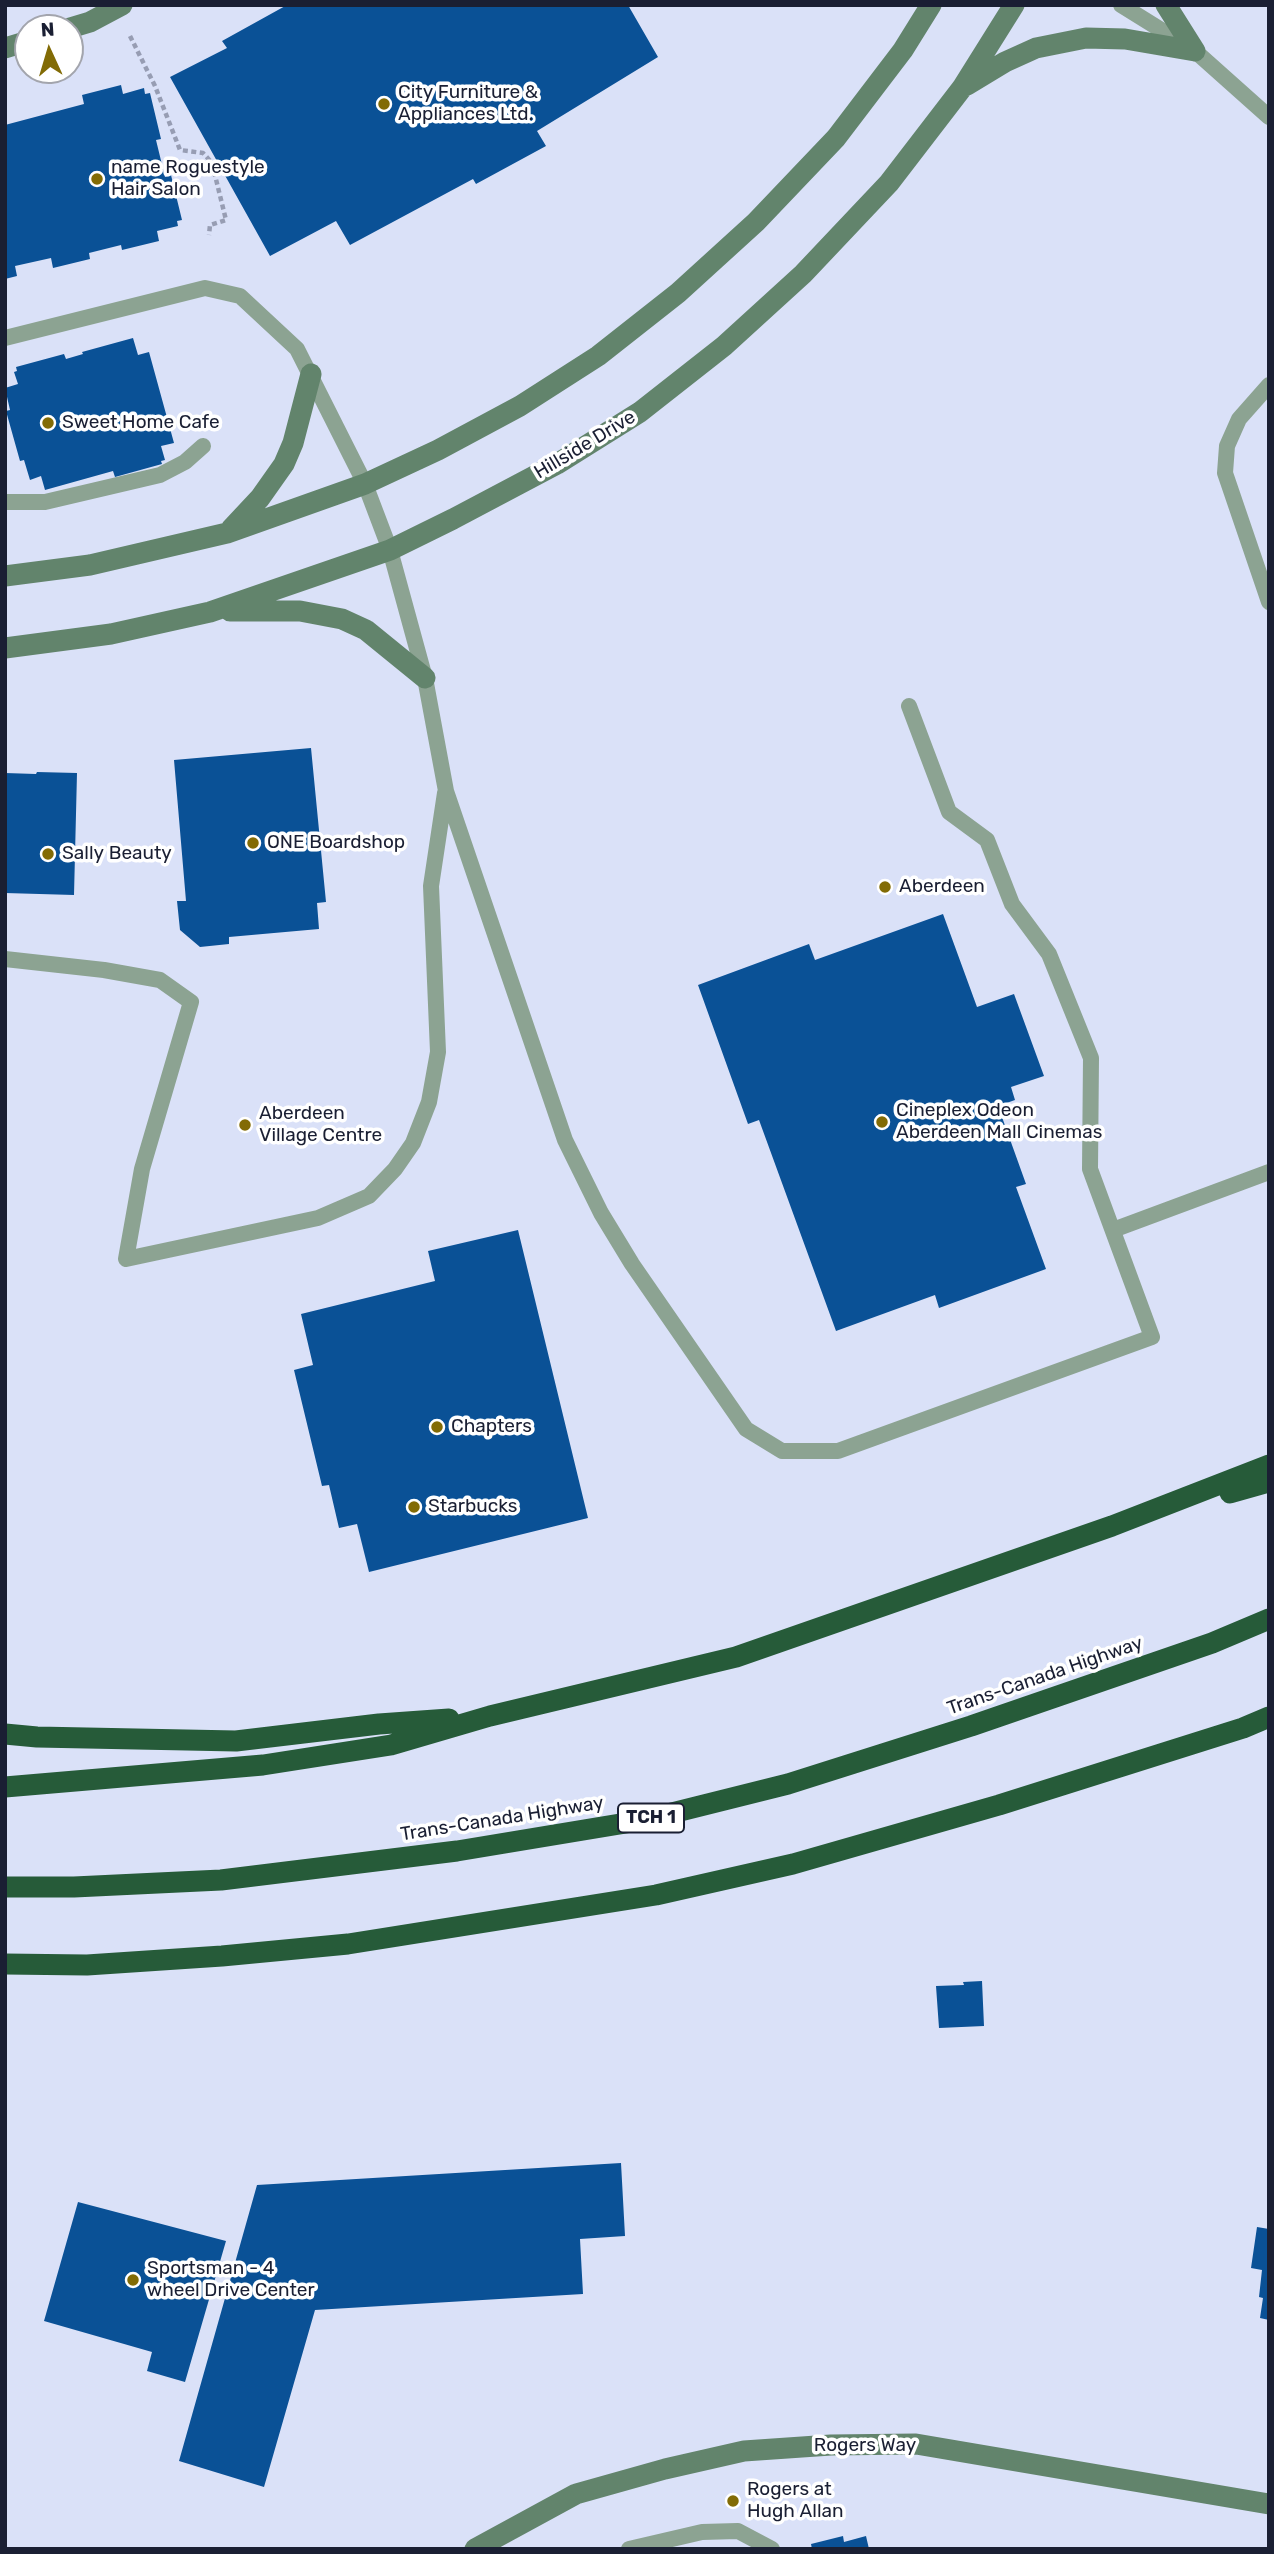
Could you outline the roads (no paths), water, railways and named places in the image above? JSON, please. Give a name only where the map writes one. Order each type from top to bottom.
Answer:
[{"type":"highway","points":[[5,1787],[263,1765],[391,1745],[490,1716],[736,1657],[1112,1526],[1269,1465]]},
{"type":"highway","points":[[1112,1526],[1269,1482]]},
{"type":"highway","name":"Trans-Canada Highway","points":[[5,1887],[74,1887],[220,1880],[444,1853],[644,1819],[801,1780],[1212,1643],[1269,1619]]},
{"type":"highway","points":[[5,1734],[126,1740],[236,1741],[379,1724],[490,1716]]},
{"type":"highway","points":[[5,1964],[100,1964],[348,1944],[656,1895],[793,1864],[973,1812],[1243,1728],[1269,1717]]},
{"type":"main road","points":[[5,576],[90,565],[227,533],[365,484],[438,450],[520,406],[598,356],[678,293],[757,222],[836,138],[903,50],[931,5]]},
{"type":"main road","name":"Hillside Drive","points":[[5,649],[111,634],[210,612],[390,550],[557,464],[640,411],[724,346],[803,274],[889,183],[962,89],[1014,5]]},
{"type":"main road","points":[[1166,5],[1195,51]]},
{"type":"main road","points":[[84,24],[119,7]]},
{"type":"main road","points":[[962,89],[1005,62],[1036,48],[1086,38],[1125,39],[1195,51]]},
{"type":"main road","points":[[227,533],[260,498],[284,464],[293,443],[311,374]]},
{"type":"main road","points":[[210,612],[300,611],[342,620],[366,630],[425,678]]},
{"type":"main road","name":"Rogers Way","points":[[475,2549],[576,2494],[665,2469],[744,2451],[831,2445],[916,2444],[1269,2504]]},
{"type":"lane","points":[[1121,5],[1195,51],[1269,117]]},
{"type":"lane","points":[[5,338],[205,288],[240,296],[297,349],[365,484],[390,550],[425,678],[446,791],[565,1140],[601,1213],[632,1264],[746,1429],[782,1451],[838,1451],[1152,1336],[1090,1169],[1091,1058],[1049,954],[1012,904],[986,840],[949,812],[909,706]]},
{"type":"lane","points":[[1269,385],[1239,419],[1227,446],[1225,473],[1269,602]]},
{"type":"lane","points":[[5,502],[45,502],[160,475],[185,462],[203,446]]},
{"type":"lane","points":[[5,959],[160,979],[191,1002],[142,1169],[126,1259],[318,1217],[369,1196],[395,1169],[413,1143],[429,1102],[438,1052],[431,886],[446,791]]},
{"type":"lane","points":[[1113,1230],[1269,1172]]},
{"type":"lane","points":[[629,2549],[702,2532],[738,2531],[772,2549]]},
{"type":"place","name":"City Furniture & Appliances Ltd.","points":[[384,104]]},
{"type":"place","name":"name Roguestyle Hair Salon","points":[[97,179]]},
{"type":"place","name":"Sweet Home Cafe","points":[[48,423]]},
{"type":"place","name":"ONE Boardshop","points":[[253,843]]},
{"type":"place","name":"Sally Beauty","points":[[48,854]]},
{"type":"place","name":"Aberdeen","points":[[885,887]]},
{"type":"place","name":"Cineplex Odeon Aberdeen Mall Cinemas","points":[[882,1122]]},
{"type":"place","name":"Aberdeen Village Centre","points":[[245,1125]]},
{"type":"place","name":"Chapters","points":[[437,1427]]},
{"type":"place","name":"Starbucks","points":[[414,1507]]},
{"type":"place","name":"Sportsman - 4 wheel Drive Center","points":[[133,2280]]},
{"type":"place","name":"Rogers at Hugh Allan","points":[[733,2501]]}]
